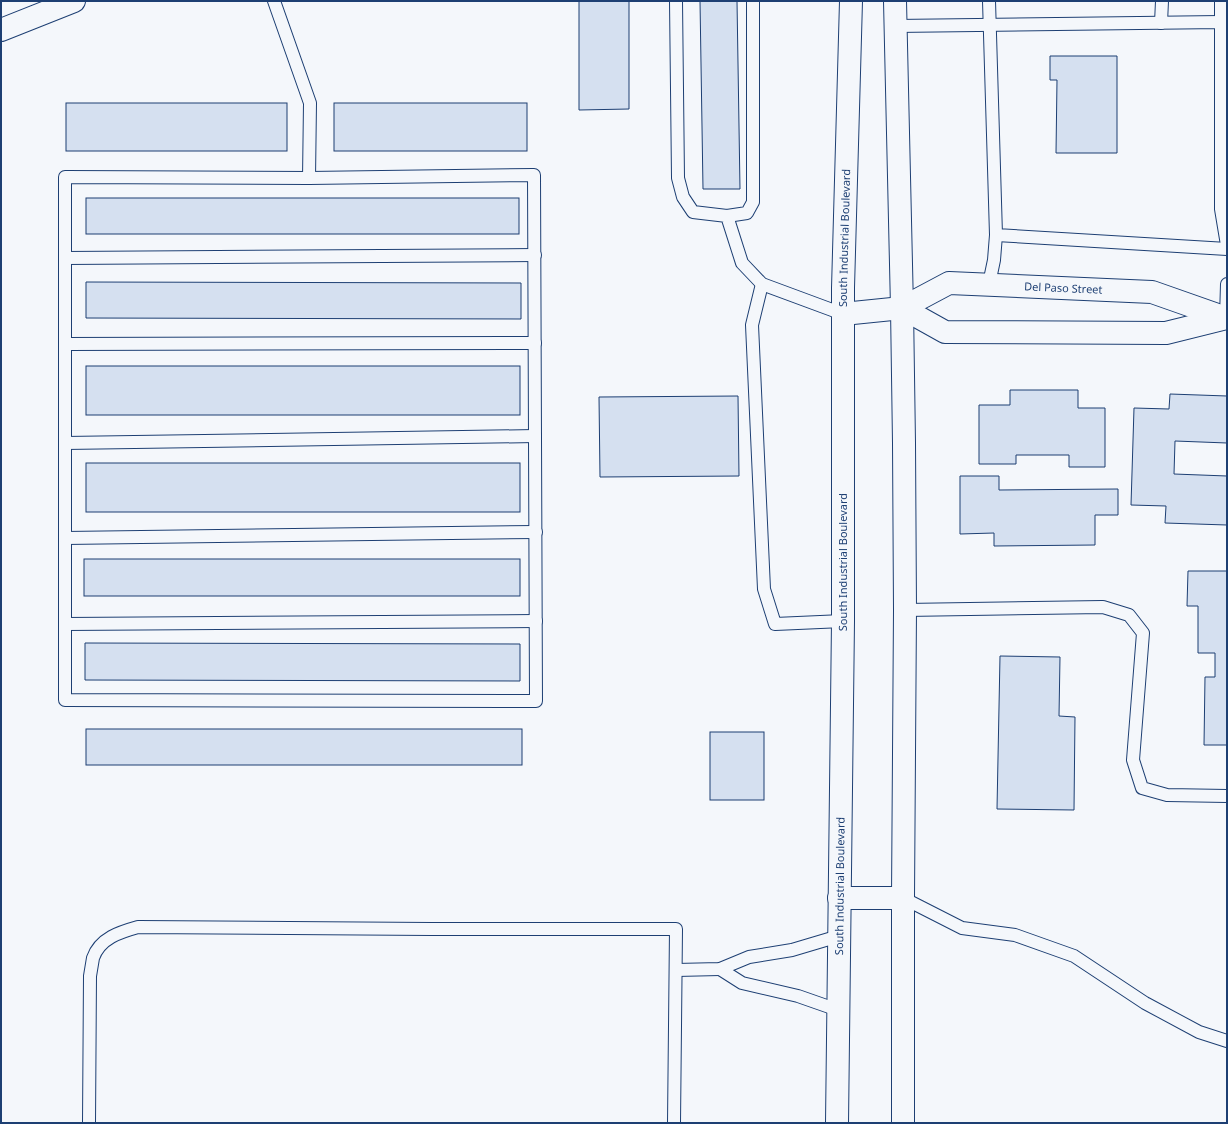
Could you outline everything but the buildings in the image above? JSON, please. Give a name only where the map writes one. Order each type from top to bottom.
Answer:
[{"type":"main road","points":[[1,30],[74,1]]},
{"type":"main road","name":"South Industrial Boulevard","points":[[837,1123],[843,621],[843,288],[851,1]]},
{"type":"main road","points":[[895,1],[902,308],[905,610],[903,1123]]},
{"type":"main road","name":"Del Paso Street","points":[[843,314],[902,308],[949,283],[1152,292],[1227,318]]},
{"type":"main road","points":[[902,308],[945,332],[1166,334],[1227,318]]},
{"type":"main road","points":[[839,898],[903,898]]},
{"type":"lane","points":[[274,1],[310,103],[310,178]]},
{"type":"lane","points":[[676,1],[678,178],[683,197],[693,212],[727,216],[747,213],[753,202],[753,1]]},
{"type":"lane","points":[[989,1],[996,235],[994,260],[989,284]]},
{"type":"lane","points":[[1161,23],[1162,1]]},
{"type":"lane","points":[[1221,1],[1220,209],[1227,245]]},
{"type":"lane","points":[[895,26],[1221,22]]},
{"type":"lane","points":[[534,175],[536,701],[65,700],[65,177],[310,178],[534,175]]},
{"type":"lane","points":[[727,216],[742,264],[762,284],[843,314]]},
{"type":"lane","points":[[996,235],[1227,249]]},
{"type":"lane","points":[[65,258],[535,255]]},
{"type":"lane","points":[[762,284],[752,325],[764,589],[775,624],[843,621]]},
{"type":"lane","points":[[1227,284],[1227,318]]},
{"type":"lane","points":[[65,344],[535,343]]},
{"type":"lane","points":[[65,443],[535,436]]},
{"type":"lane","points":[[65,538],[536,532]]},
{"type":"lane","points":[[905,610],[1103,607],[1129,615],[1143,633],[1133,760],[1142,788],[1167,795],[1227,796]]},
{"type":"lane","points":[[65,624],[536,621]]},
{"type":"lane","points":[[903,898],[962,928],[1015,935],[1074,956],[1145,1003],[1199,1032],[1227,1041]]},
{"type":"lane","points":[[89,1123],[90,976],[94,957],[103,943],[116,934],[138,927],[431,930],[676,929],[674,1123]]},
{"type":"lane","points":[[676,970],[720,969],[749,958],[792,950],[839,936]]},
{"type":"lane","points":[[720,969],[742,983],[798,996],[838,1010]]}]
